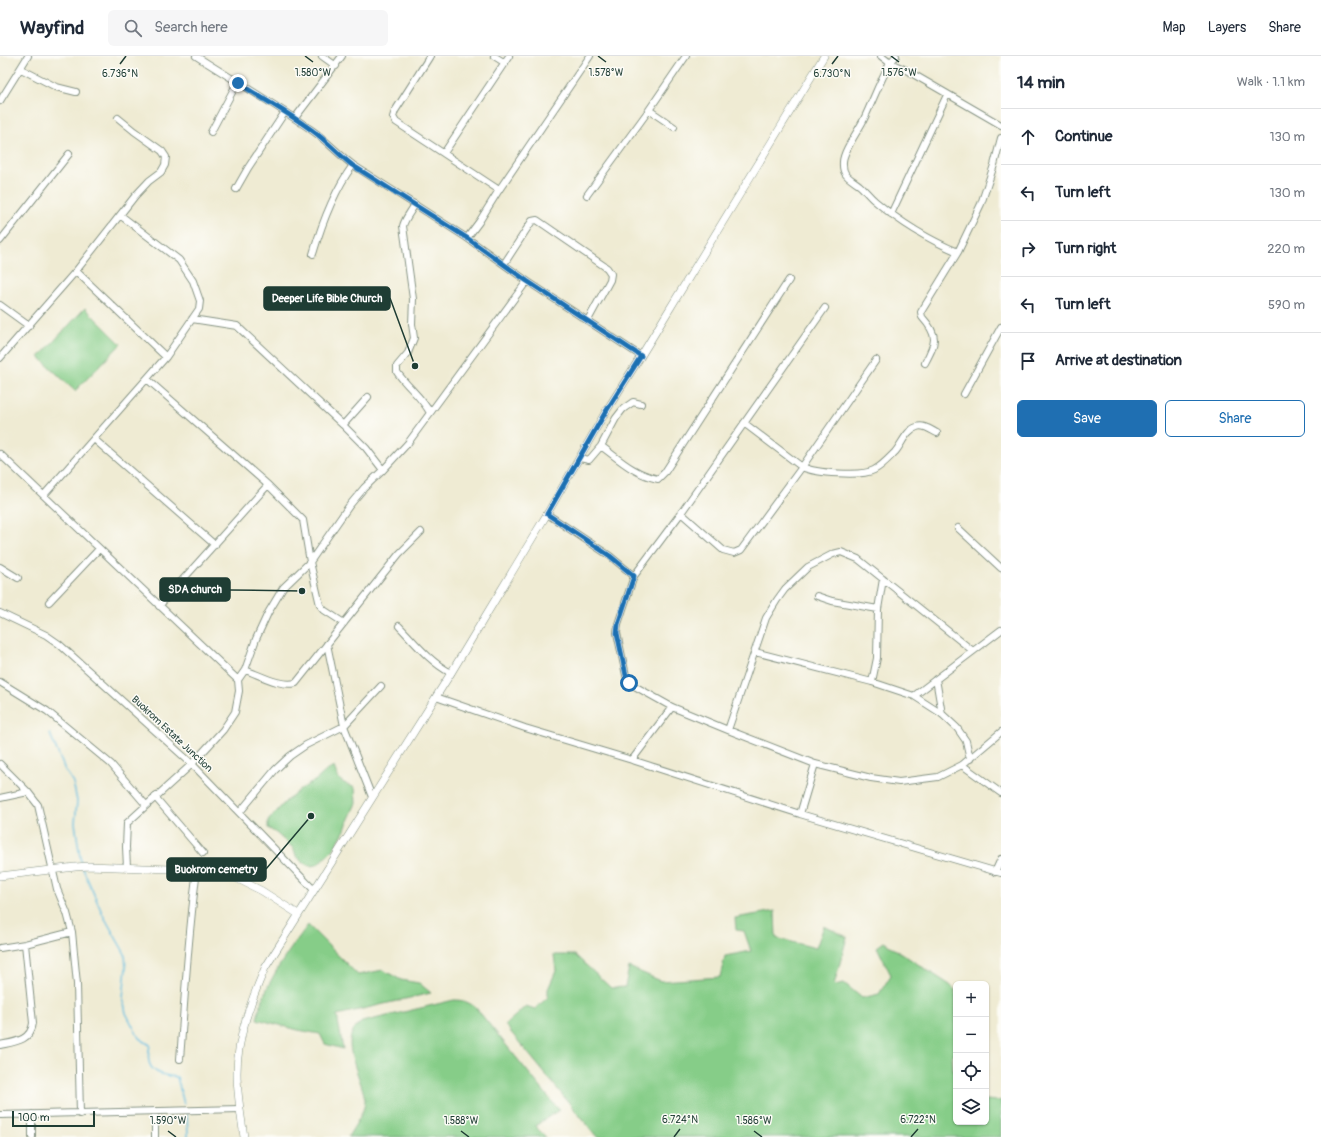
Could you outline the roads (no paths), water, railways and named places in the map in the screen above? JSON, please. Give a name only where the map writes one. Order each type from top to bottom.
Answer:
[{"type":"street","points":[[0,101],[28,56]]},
{"type":"street","points":[[196,56],[295,118],[314,132],[352,165],[415,204],[445,226],[467,238],[527,281],[641,356]]},
{"type":"street","points":[[322,56],[336,66]]},
{"type":"street","points":[[295,118],[336,66],[342,56]]},
{"type":"street","points":[[430,56],[395,111],[394,117],[396,122],[499,190]]},
{"type":"street","points":[[494,56],[505,63]]},
{"type":"street","points":[[444,154],[509,56]]},
{"type":"street","points":[[467,238],[590,56]]},
{"type":"street","points":[[587,195],[686,56]]},
{"type":"street","points":[[244,1137],[237,1074],[239,1053],[250,1004],[265,968],[451,673],[547,514],[605,413],[824,56]]},
{"type":"street","points":[[881,56],[890,63],[906,70],[1001,126]]},
{"type":"street","points":[[896,56],[890,63],[864,119],[844,155],[842,163],[844,172],[846,176],[859,185],[891,214],[920,234],[958,252]]},
{"type":"street","points":[[21,69],[56,87],[76,92]]},
{"type":"street","points":[[210,132],[238,83]]},
{"type":"street","points":[[891,214],[947,95]]},
{"type":"street","points":[[649,110],[674,127]]},
{"type":"street","points":[[236,189],[285,112]]},
{"type":"street","points":[[0,358],[76,271],[149,181],[161,172],[166,165],[166,157],[162,151],[118,118]]},
{"type":"street","points":[[925,363],[934,346],[935,340],[930,326],[922,317],[921,312],[958,252],[981,204],[1001,138]]},
{"type":"street","points":[[0,241],[69,154]]},
{"type":"street","points":[[313,254],[321,227],[330,205],[344,177],[352,165]]},
{"type":"street","points":[[994,165],[1001,169]]},
{"type":"street","points":[[415,204],[409,216],[404,221],[403,226],[413,299],[412,324],[414,338],[408,353],[397,366],[397,372],[426,405],[430,413]]},
{"type":"street","points":[[44,495],[166,357],[199,309],[200,301],[193,281],[179,260],[120,215]]},
{"type":"street","points":[[504,264],[532,221],[537,220],[607,268],[611,274],[610,280],[588,320]]},
{"type":"street","points":[[76,271],[166,357]]},
{"type":"street","points":[[601,446],[636,472],[647,477],[658,479],[665,472],[789,280]]},
{"type":"street","points":[[127,867],[127,823],[192,764],[223,730],[235,712],[239,691],[238,680],[245,670],[256,639],[268,613],[283,588],[310,562],[349,506],[364,488],[408,443],[527,281]]},
{"type":"street","points":[[0,305],[28,326]]},
{"type":"street","points":[[825,308],[681,513],[634,576],[618,624],[617,633],[627,680],[629,683],[672,707],[815,764],[871,778],[899,782],[938,777],[962,765],[1001,732]]},
{"type":"street","points":[[192,319],[238,326],[343,425],[366,448],[383,470]]},
{"type":"street","points":[[964,394],[1001,327]]},
{"type":"street","points":[[681,513],[723,550],[734,553],[741,550],[802,467],[876,360]]},
{"type":"street","points":[[147,379],[268,485],[303,520],[310,562],[320,604],[324,610],[344,623]]},
{"type":"street","points":[[343,425],[368,397]]},
{"type":"street","points":[[580,458],[589,460],[601,446],[616,418],[623,410],[633,402],[641,404]]},
{"type":"street","points":[[605,413],[616,418]]},
{"type":"street","points":[[744,423],[802,467],[816,472],[867,473],[884,464],[896,451],[910,431],[916,427],[922,426],[937,433]]},
{"type":"street","points":[[94,438],[215,545]]},
{"type":"street","points":[[0,455],[238,680]]},
{"type":"street","points":[[159,606],[268,485]]},
{"type":"street","points":[[547,514],[610,556],[634,576]]},
{"type":"street","points":[[958,528],[1001,568]]},
{"type":"street","points":[[245,670],[283,683],[296,683],[399,554],[421,532]]},
{"type":"street","points":[[49,602],[99,549]]},
{"type":"street","points":[[728,730],[766,618],[785,589],[808,567],[833,554],[841,552],[858,559],[973,651]]},
{"type":"street","points":[[0,567],[18,578]]},
{"type":"street","points":[[872,682],[877,658],[878,609],[883,578]]},
{"type":"street","points":[[817,596],[832,601],[878,609]]},
{"type":"street","name":"Buokrom Estate Junction","points":[[0,612],[46,635],[59,644],[192,764],[314,890]]},
{"type":"street","points":[[399,626],[422,652],[441,668],[451,673]]},
{"type":"street","points":[[914,696],[1001,630]]},
{"type":"street","points":[[328,644],[344,726],[372,797]]},
{"type":"street","points":[[755,652],[872,682],[914,696],[942,714],[957,728],[966,741],[970,759]]},
{"type":"street","points":[[936,679],[942,714]]},
{"type":"street","points":[[0,682],[47,710],[111,764],[146,805]]},
{"type":"street","points":[[240,812],[275,770],[290,756],[306,745],[344,726],[381,686]]},
{"type":"street","points":[[436,697],[524,728],[632,760],[800,814],[998,873],[1001,859]]},
{"type":"street","points":[[632,760],[672,707]]},
{"type":"street","points":[[0,764],[28,792],[38,805],[52,870],[72,932],[77,984],[80,1114]]},
{"type":"street","points":[[800,814],[815,764]]},
{"type":"street","points":[[962,765],[1001,793]]},
{"type":"street","points":[[0,798],[28,792]]},
{"type":"street","points":[[155,797],[203,853]]},
{"type":"street","points":[[0,876],[89,866],[197,870],[232,876],[262,891],[298,914]]},
{"type":"street","points":[[180,1059],[188,944],[197,870]]},
{"type":"street","points":[[0,948],[25,944],[72,932]]},
{"type":"street","points":[[0,1045],[21,1040],[29,1035],[32,1029],[33,1023],[25,944]]},
{"type":"street","points":[[0,1115],[240,1109]]},
{"type":"street","points":[[155,1112],[155,1137]]},
{"type":"street","points":[[32,1114],[32,1137]]},
{"type":"waterway","points":[[50,734],[65,770],[73,782],[77,801],[75,823],[81,864]]},
{"type":"waterway","points":[[83,869],[103,915],[125,954],[126,968],[123,998],[126,1013],[139,1038],[150,1045],[149,1060],[153,1069],[163,1075],[177,1077],[184,1104]]},
{"type":"waterway","points":[[187,1112],[188,1137]]},
{"type":"place","name":"Deeper Life Bible Church","points":[[415,366]]},
{"type":"place","name":"SDA church","points":[[302,591]]},
{"type":"place","name":"Buokrom cemetry","points":[[311,816]]}]
